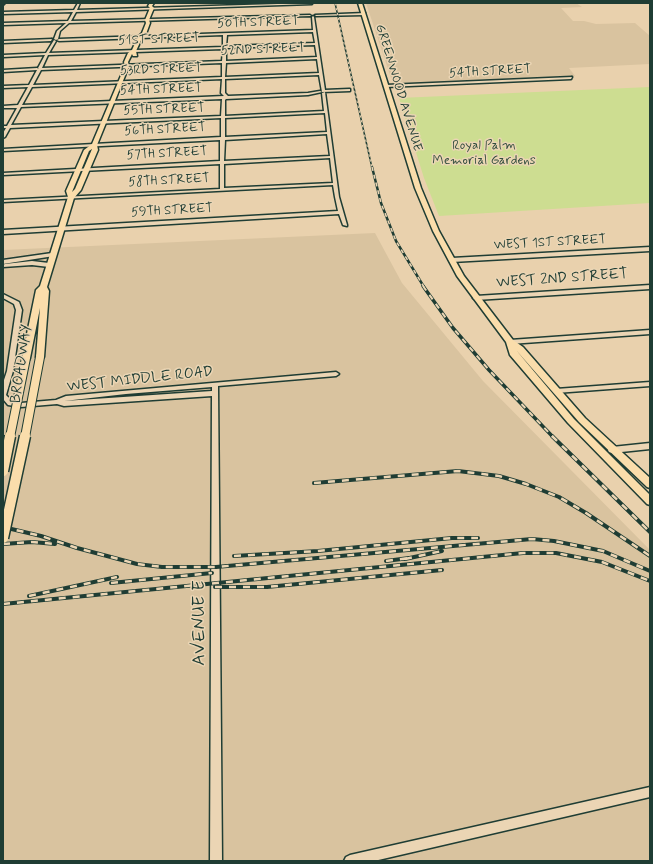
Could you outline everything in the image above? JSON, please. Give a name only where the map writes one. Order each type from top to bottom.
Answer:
[{"type":"main road","name":"BROADWAY","points":[[152,3],[150,6],[152,8]]},
{"type":"main road","name":"BROADWAY","points":[[71,197],[69,191],[87,150],[94,144],[127,66],[132,62],[135,53],[134,51],[140,37],[144,34],[148,23],[147,20],[152,8],[157,3]]},
{"type":"main road","name":"GREENWOOD AVENUE","points":[[360,3],[418,188],[433,225],[452,260],[476,298],[510,342]]},
{"type":"main road","name":"BROADWAY","points":[[3,471],[40,290],[43,287],[71,197],[78,190],[95,150],[94,144]]},
{"type":"main road","name":"BROADWAY","points":[[3,538],[20,465],[40,357],[45,291],[43,287]]},
{"type":"main road","points":[[510,342],[520,349],[556,391],[612,450],[650,484]]},
{"type":"main road","points":[[510,342],[513,353],[571,421],[650,501]]},
{"type":"street","points":[[3,137],[59,31],[69,22],[80,3]]},
{"type":"street","points":[[3,13],[311,3],[312,9]]},
{"type":"street","points":[[3,24],[364,14]]},
{"type":"street","points":[[313,16],[335,184],[345,225]]},
{"type":"street","name":"50TH STREET","points":[[3,42],[314,31]]},
{"type":"street","points":[[222,190],[225,34]]},
{"type":"street","name":"51ST STREET","points":[[3,56],[316,44]]},
{"type":"street","name":"52ND STREET","points":[[3,71],[318,58]]},
{"type":"street","name":"53RD STREET","points":[[3,87],[320,74]]},
{"type":"street","name":"54TH STREET","points":[[386,86],[571,78]]},
{"type":"street","name":"54TH STREET","points":[[3,106],[223,96],[308,94],[349,90]]},
{"type":"street","name":"55TH STREET","points":[[3,127],[326,112]]},
{"type":"street","name":"56TH STREET","points":[[3,150],[94,144],[329,134]]},
{"type":"street","name":"57TH STREET","points":[[3,174],[332,157]]},
{"type":"street","name":"58TH STREET","points":[[3,201],[335,184]]},
{"type":"street","name":"59TH STREET","points":[[3,232],[341,212]]},
{"type":"street","name":"WEST 1ST STREET","points":[[452,260],[650,249]]},
{"type":"street","points":[[3,262],[52,255]]},
{"type":"street","points":[[3,266],[32,263],[50,265]]},
{"type":"street","name":"WEST 2ND STREET","points":[[476,298],[650,287]]},
{"type":"street","name":"WEST MIDDLE ROAD","points":[[3,296],[17,303],[19,310],[10,371],[3,395],[10,403],[21,405],[57,402],[64,404],[215,389],[336,374]]},
{"type":"street","points":[[510,342],[650,332]]},
{"type":"street","points":[[556,391],[650,384]]},
{"type":"street","name":"AVENUE E","points":[[215,389],[216,861]]},
{"type":"street","points":[[612,450],[650,446]]},
{"type":"street","points":[[350,861],[650,792]]},
{"type":"shaded area","points":[[366,3],[576,3],[582,7],[561,8],[573,21],[584,21],[596,24],[635,23],[650,36],[650,64],[569,68],[575,76],[393,84]]},
{"type":"shaded area","points":[[375,233],[402,283],[483,381],[650,550],[650,861],[3,861],[3,250]]},
{"type":"green space","name":"Royal Palm Memorial Gardens","points":[[650,87],[650,203],[439,216],[424,178],[399,98]]},
{"type":"railway","points":[[335,3],[372,168]]},
{"type":"railway","points":[[372,167],[381,203],[396,241],[424,287]]},
{"type":"railway","points":[[423,286],[453,328],[489,370],[553,437]]},
{"type":"railway","points":[[553,437],[650,532]]},
{"type":"railway","points":[[314,483],[458,471],[499,476],[526,484],[559,497],[586,513],[650,556]]},
{"type":"railway","points":[[3,527],[41,536],[77,548],[137,564],[162,567],[216,567],[532,539],[554,541],[603,551],[650,571]]},
{"type":"railway","points":[[234,556],[318,551],[452,538],[478,538]]},
{"type":"railway","points":[[3,544],[32,542],[55,544]]},
{"type":"railway","points":[[405,559],[442,551]]},
{"type":"railway","points":[[3,604],[523,553],[556,553],[602,562],[650,581]]},
{"type":"railway","points":[[386,561],[409,558]]},
{"type":"railway","points":[[215,587],[267,587],[442,570]]},
{"type":"railway","points":[[111,583],[212,573]]},
{"type":"railway","points":[[29,596],[117,577]]}]
